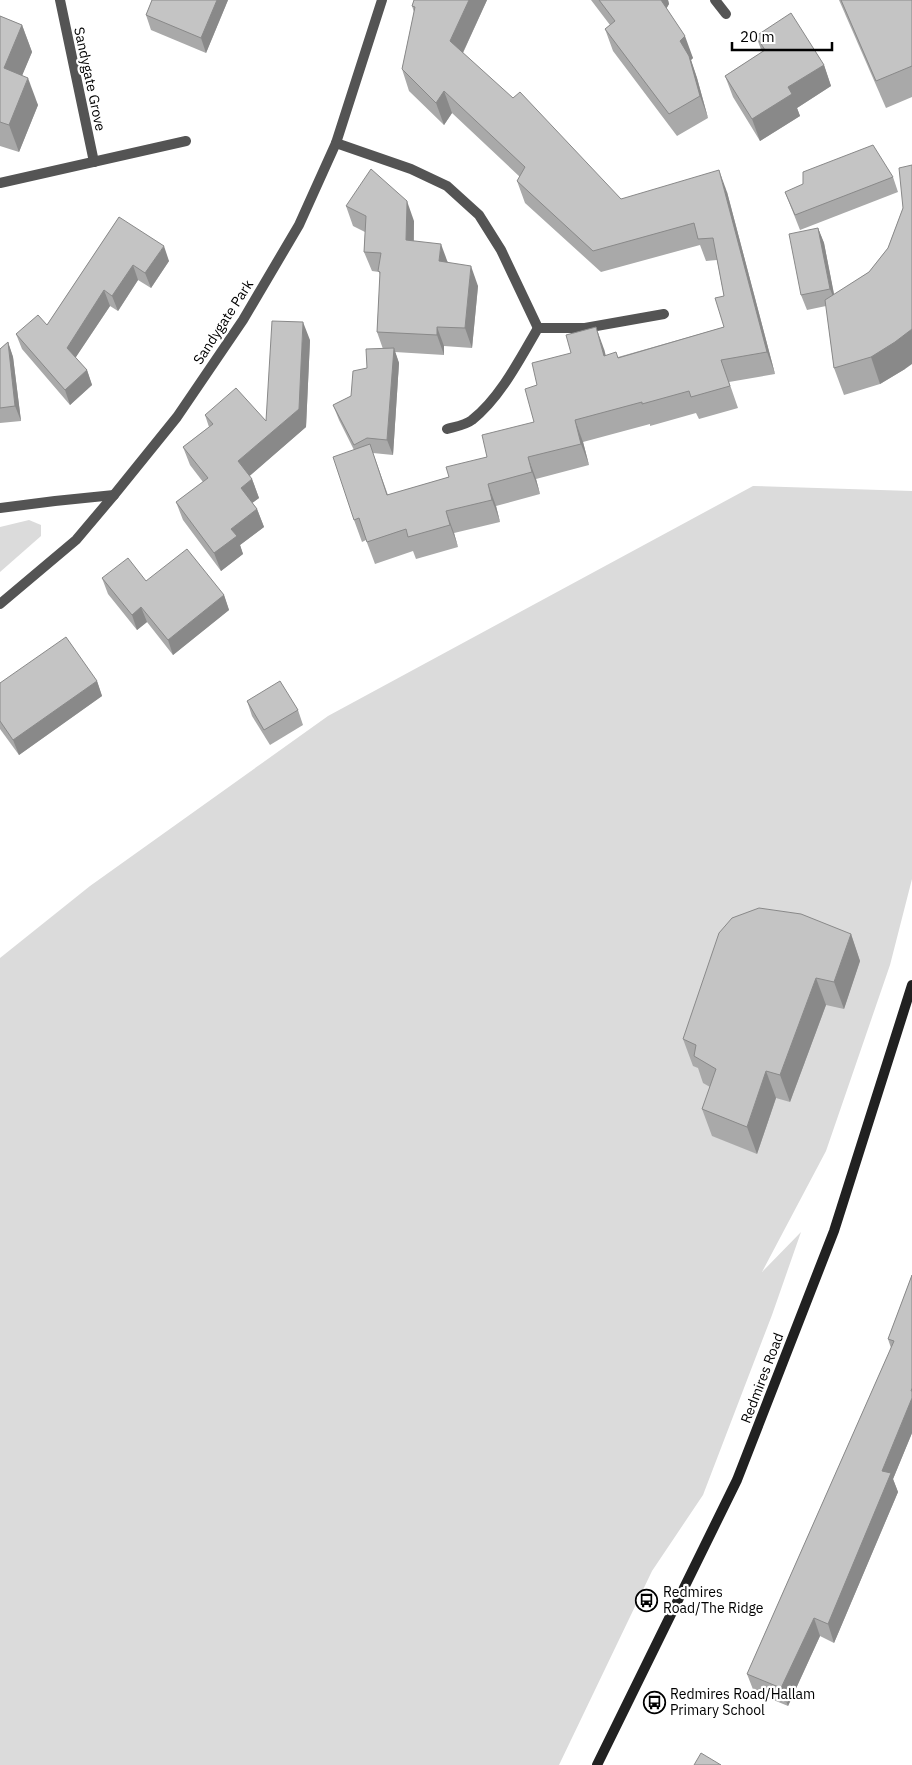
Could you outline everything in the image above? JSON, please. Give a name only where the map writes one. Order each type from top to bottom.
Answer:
[{"type":"street","name":"Sandygate Grove","points":[[58,0],[94,162]]},
{"type":"street","name":"Sandygate Park","points":[[0,604],[76,540],[177,417],[243,320],[299,225],[336,143],[382,0]]},
{"type":"street","points":[[715,0],[726,14]]},
{"type":"street","points":[[0,184],[186,141]]},
{"type":"street","points":[[336,143],[411,169],[447,186],[479,215],[501,250],[538,328]]},
{"type":"street","points":[[538,328],[584,328],[664,314]]},
{"type":"street","points":[[446,430],[470,422],[490,403],[538,328]]},
{"type":"street","points":[[0,508],[55,500],[114,495]]},
{"type":"street","name":"Redmires Road","points":[[596,1765],[737,1480],[834,1231],[912,985]]},
{"type":"shaded area","points":[[753,486],[912,491],[912,879],[890,965],[826,1151],[762,1272],[801,1232],[772,1315],[703,1495],[652,1571],[559,1765],[0,1765],[0,958],[90,886],[328,716]]},
{"type":"shaded area","points":[[29,520],[41,525],[41,536],[0,572],[0,527]]},
{"type":"building","points":[[152,0],[217,0],[201,38],[146,15]]},
{"type":"building","points":[[414,0],[469,0],[450,41],[513,98],[520,92],[621,199],[719,170],[767,352],[721,360],[730,386],[691,397],[689,391],[575,420],[581,444],[528,457],[532,472],[488,484],[492,500],[446,511],[450,525],[408,537],[406,529],[367,542],[359,518],[354,520],[333,457],[370,444],[387,495],[449,477],[446,467],[487,457],[482,435],[534,422],[525,389],[537,385],[532,363],[571,353],[566,335],[596,327],[604,356],[616,352],[618,358],[724,327],[715,298],[724,296],[713,238],[698,239],[694,223],[593,251],[517,181],[525,167],[444,91],[436,103],[402,69],[415,7],[412,6]]},
{"type":"building","points":[[599,0],[661,0],[685,36],[680,41],[689,56],[700,96],[669,114],[605,29],[615,21]]},
{"type":"building","points":[[841,0],[912,0],[912,66],[876,81]]},
{"type":"building","points":[[791,13],[824,65],[788,87],[792,94],[752,119],[725,76],[765,50],[756,36]]},
{"type":"building","points":[[0,16],[22,25],[4,68],[28,78],[9,125],[0,122]]},
{"type":"building","points":[[873,145],[893,177],[795,215],[785,192],[803,184],[803,172]]},
{"type":"building","points":[[912,165],[912,329],[871,357],[834,368],[825,300],[869,272],[888,248],[903,208],[899,168]]},
{"type":"building","points":[[371,169],[407,201],[406,240],[441,244],[439,261],[471,266],[465,328],[437,327],[437,335],[377,332],[380,272],[378,271],[381,253],[364,252],[366,216],[346,206]]},
{"type":"building","points":[[119,217],[164,246],[145,273],[133,265],[112,296],[104,290],[67,348],[87,370],[65,390],[16,334],[38,315],[47,325]]},
{"type":"building","points":[[818,228],[830,289],[801,295],[789,234]]},
{"type":"building","points":[[272,321],[303,322],[299,409],[238,461],[252,479],[241,488],[257,509],[231,529],[237,536],[214,553],[176,502],[208,478],[183,447],[213,424],[205,415],[236,388],[266,421]]},
{"type":"building","points":[[8,342],[15,406],[0,408],[0,349]]},
{"type":"building","points":[[394,348],[387,440],[367,438],[354,445],[333,405],[351,396],[353,371],[367,368],[366,349]]},
{"type":"building","points":[[187,549],[224,595],[168,640],[141,607],[132,615],[102,578],[128,558],[146,581]]},
{"type":"building","points":[[66,637],[97,681],[13,740],[0,721],[0,683]]},
{"type":"building","points":[[280,681],[298,710],[264,730],[247,701]]},
{"type":"building","points":[[759,908],[801,914],[851,934],[834,982],[816,978],[780,1075],[766,1071],[747,1127],[702,1109],[716,1069],[694,1056],[696,1045],[683,1039],[719,933],[732,918]]},
{"type":"building","points":[[912,1275],[912,1398],[882,1471],[891,1473],[828,1624],[814,1618],[781,1688],[747,1674],[894,1341],[888,1339]]},
{"type":"building","points":[[701,1753],[721,1765],[694,1765]]},
{"type":"place","name":"Redmires Road/The Ridge","points":[[647,1600]]},
{"type":"place","name":"Redmires Road/Hallam Primary School","points":[[654,1702]]}]
